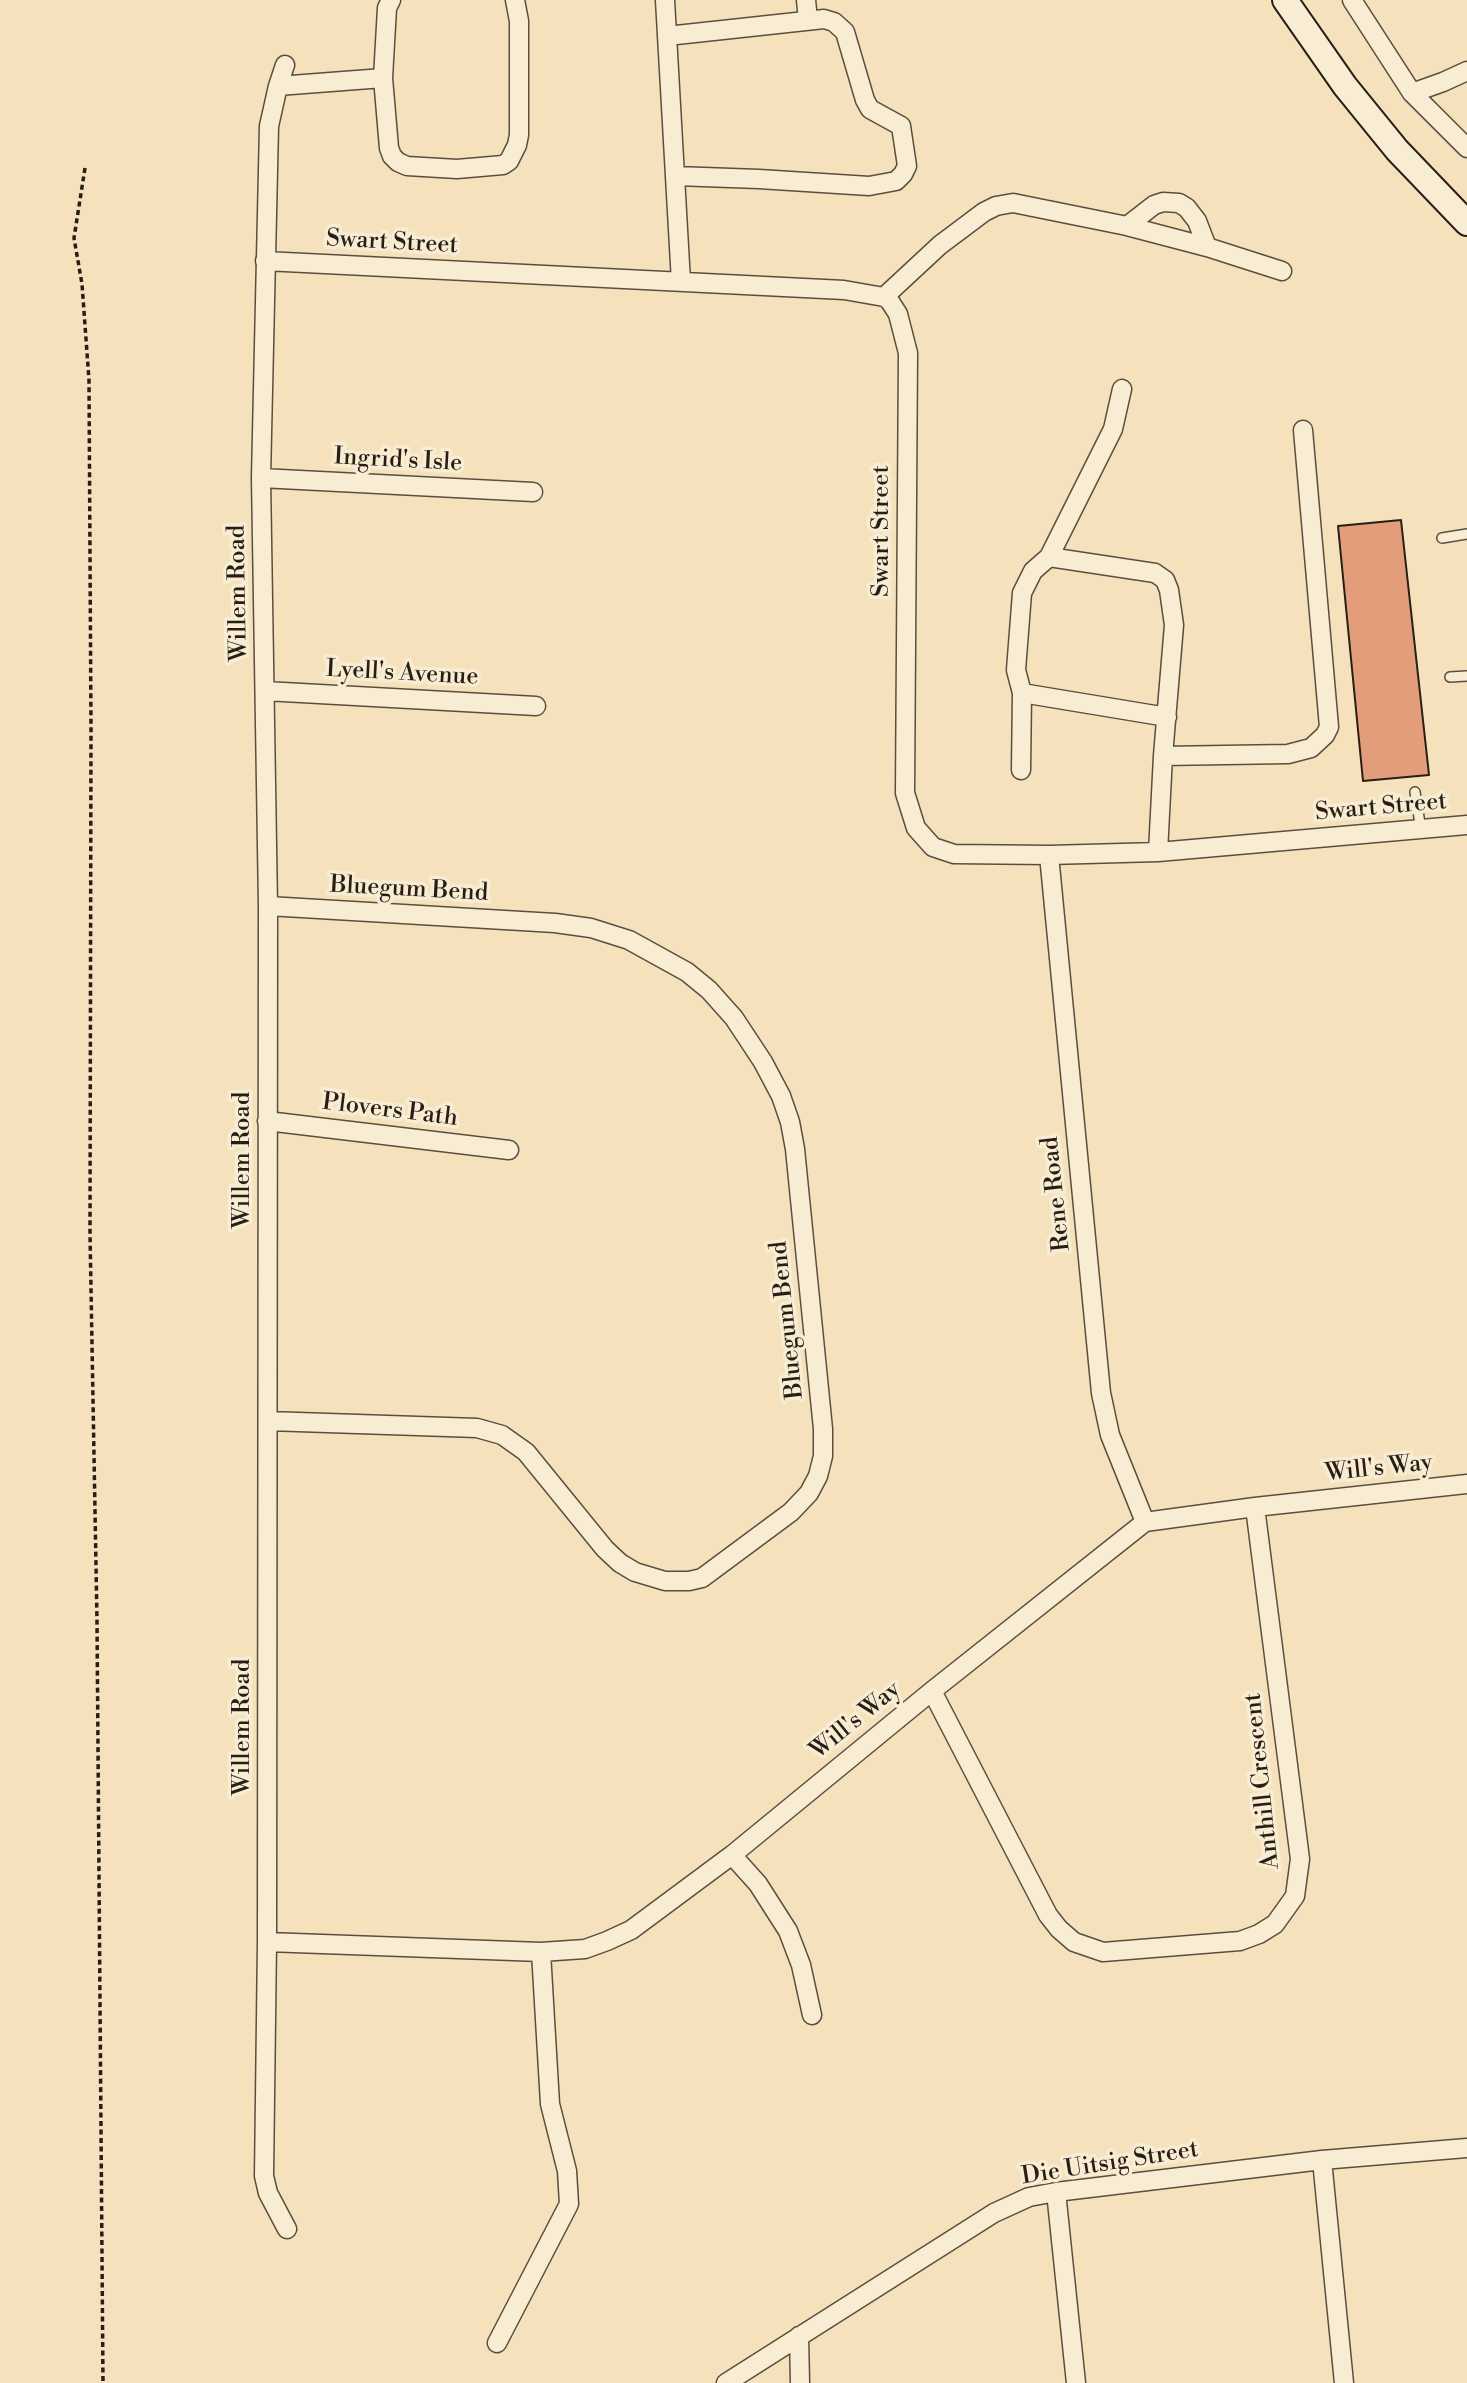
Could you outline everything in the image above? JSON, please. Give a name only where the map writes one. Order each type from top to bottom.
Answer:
[{"type":"street","points":[[391,0],[387,8],[383,78],[387,140],[392,156],[407,166],[457,169],[503,164],[513,155],[519,135],[519,21],[515,0]]},
{"type":"street","points":[[665,0],[681,282]]},
{"type":"street","points":[[806,0],[808,20]]},
{"type":"street","points":[[1285,0],[1345,86],[1397,150],[1467,223]]},
{"type":"street","points":[[1352,0],[1412,93],[1467,148]]},
{"type":"street","points":[[667,36],[808,20],[824,19],[834,22],[845,32],[870,109],[901,126],[907,166],[896,181],[869,187],[675,176]]},
{"type":"street","name":"Willem Road","points":[[285,65],[270,126],[261,478],[268,906],[267,1942],[264,2176],[268,2193],[287,2229]]},
{"type":"street","points":[[1412,93],[1467,71]]},
{"type":"street","points":[[278,86],[383,78]]},
{"type":"street","points":[[1127,226],[1154,205],[1163,202],[1179,203],[1187,208],[1197,221],[1207,247]]},
{"type":"street","points":[[884,297],[940,245],[984,212],[996,206],[1013,203],[1127,226],[1207,247],[1282,271]]},
{"type":"street","name":"Swart Street","points":[[265,261],[844,290],[884,297],[898,314],[908,353],[907,803],[916,828],[933,848],[954,854],[1158,852],[1467,825]]},
{"type":"street","points":[[1021,771],[1023,693],[1016,670],[1022,593],[1033,571],[1049,557],[1114,429],[1122,389]]},
{"type":"street","points":[[1163,756],[1288,754],[1311,748],[1325,735],[1329,727],[1303,430]]},
{"type":"street","name":"Ingrid's Isle","points":[[261,478],[533,492]]},
{"type":"street","points":[[1049,557],[1154,573],[1165,580],[1173,605],[1174,625],[1158,852]]},
{"type":"street","name":"Lyell's Avenue","points":[[265,691],[536,706]]},
{"type":"street","points":[[1023,693],[1167,717]]},
{"type":"street","name":"Rene Road","points":[[1049,855],[1101,1393],[1110,1434],[1145,1522]]},
{"type":"street","name":"Bluegum Bend","points":[[268,906],[555,923],[591,928],[629,940],[688,972],[709,990],[734,1018],[764,1062],[790,1122],[795,1149],[824,1455],[818,1476],[809,1493],[791,1512],[702,1578],[664,1581],[635,1572],[620,1563],[605,1549],[526,1452],[502,1435],[477,1428],[268,1421]]},
{"type":"street","name":"Plovers Path","points":[[267,1122],[509,1150]]},
{"type":"street","name":"Will's Way","points":[[267,1942],[541,1952],[585,1949],[631,1930],[732,1855],[932,1690],[1145,1522],[1255,1507],[1467,1485]]},
{"type":"street","name":"Anthill Crescent","points":[[932,1690],[1048,1915],[1074,1942],[1103,1952],[1240,1941],[1259,1934],[1275,1924],[1295,1896],[1300,1859],[1255,1507]]},
{"type":"street","points":[[732,1855],[758,1884],[788,1931],[801,1965],[812,2015]]},
{"type":"street","points":[[497,2343],[567,2211],[570,2197],[567,2171],[550,2104],[541,1952]]},
{"type":"street","name":"Die Uitsig Street","points":[[726,2383],[994,2213],[1029,2197],[1322,2160],[1467,2148]]},
{"type":"street","points":[[1322,2160],[1344,2383]]},
{"type":"street","points":[[1056,2192],[1076,2383]]},
{"type":"street","points":[[799,2336],[800,2383]]},
{"type":"lane","points":[[1443,538],[1467,534]]},
{"type":"lane","points":[[1450,677],[1467,676]]},
{"type":"lane","points":[[1415,792],[1421,830]]},
{"type":"path","points":[[85,168],[74,237],[82,284],[89,380],[90,1233],[97,1649],[103,2383]]},
{"type":"building","points":[[1401,520],[1429,775],[1363,781],[1338,526]]}]
